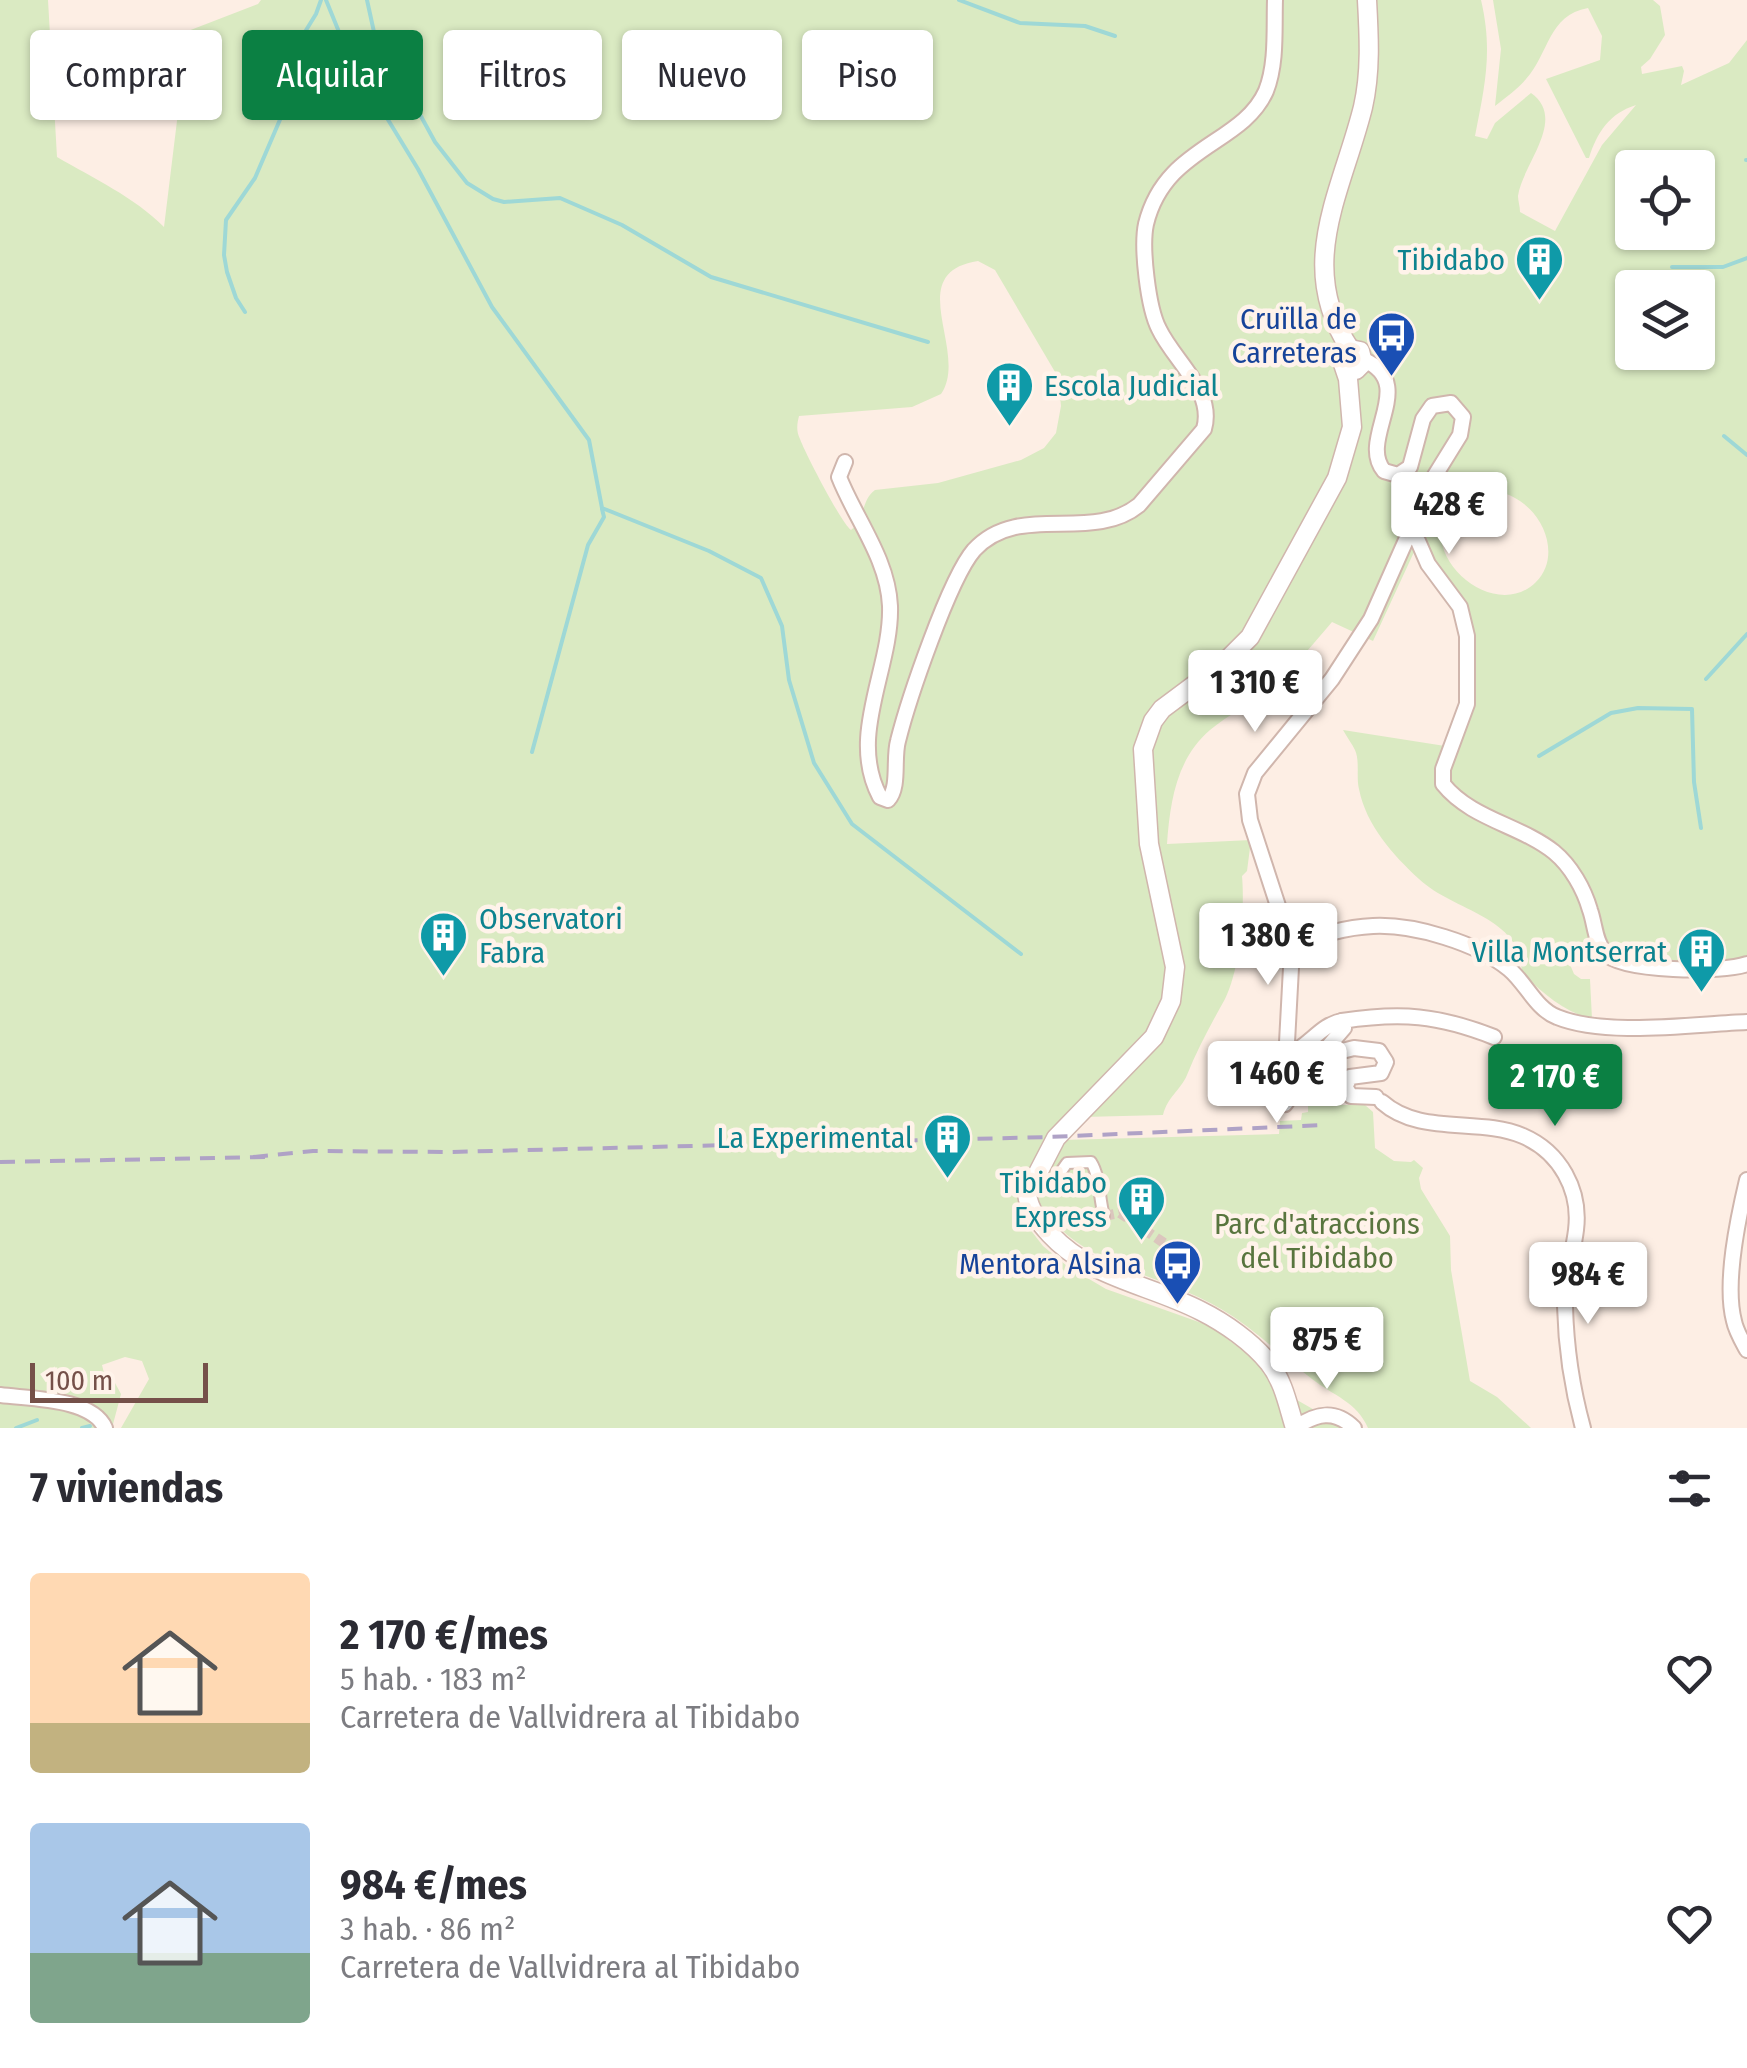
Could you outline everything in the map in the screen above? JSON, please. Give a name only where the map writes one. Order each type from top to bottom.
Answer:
[{"type":"street","points":[[845,462],[839,476],[874,552],[890,602],[868,745],[873,783],[880,797],[888,800],[894,792],[897,744],[904,722],[948,599],[972,553],[987,539],[1017,526],[1099,523],[1126,514],[1204,429],[1207,414],[1203,396],[1167,344],[1154,316],[1145,228],[1156,197],[1169,176],[1248,115],[1260,101],[1268,86],[1272,62],[1275,0]]},
{"type":"street","points":[[1354,1428],[1339,1416],[1327,1414],[1312,1417],[1295,1428],[1278,1378],[1252,1346],[1204,1312],[1119,1280],[1080,1259],[1040,1222],[1030,1208],[1027,1194],[1056,1138],[1154,1037],[1166,1015],[1175,968],[1149,844],[1143,749],[1147,735],[1162,709],[1245,643],[1337,478],[1352,428],[1353,359],[1336,328],[1327,299],[1324,238],[1368,83],[1368,0]]},
{"type":"street","points":[[1342,1021],[1344,1028],[1300,1081],[1290,1100],[1282,1104],[1276,1095],[1286,1055],[1292,945],[1250,820],[1249,787],[1266,757],[1321,693],[1372,619],[1434,478],[1460,436],[1463,418],[1451,403],[1432,406],[1423,419],[1410,467],[1398,475],[1384,471],[1376,456],[1386,405],[1386,380],[1379,368],[1353,359]]},
{"type":"street","points":[[1410,534],[1460,607],[1467,636],[1467,704],[1443,769],[1442,778],[1448,790],[1466,805],[1556,854],[1582,891],[1600,947],[1610,958],[1713,970],[1747,964]]},
{"type":"street","points":[[1292,945],[1345,929],[1377,925],[1437,935],[1467,944],[1509,969],[1555,1017],[1605,1027],[1747,1022]]},
{"type":"street","points":[[1286,1055],[1296,1052],[1328,1023],[1388,1014],[1450,1020],[1494,1037]]},
{"type":"street","points":[[1322,1056],[1354,1048],[1379,1051],[1386,1062],[1381,1074],[1350,1077],[1345,1087],[1350,1096],[1379,1100],[1406,1116],[1505,1130],[1526,1137],[1553,1156],[1570,1181],[1577,1227],[1564,1303],[1570,1377],[1582,1428]]},
{"type":"street","points":[[1060,1188],[1060,1173],[1067,1163],[1091,1162],[1104,1216]]},
{"type":"street","points":[[1747,1180],[1734,1252],[1732,1310],[1734,1324],[1747,1350]]},
{"type":"street","points":[[0,1395],[83,1407],[100,1417],[105,1428]]},
{"type":"green space","points":[[0,0],[48,0],[50,30],[30,30],[30,120],[55,120],[57,157],[126,197],[164,227],[177,120],[222,120],[222,30],[191,30],[261,0],[1481,0],[1487,52],[1475,136],[1487,139],[1495,123],[1531,93],[1541,104],[1544,129],[1518,198],[1520,212],[1555,231],[1602,145],[1636,105],[1606,125],[1586,158],[1546,79],[1600,60],[1602,36],[1588,8],[1575,12],[1557,27],[1534,69],[1495,106],[1501,49],[1493,0],[1653,0],[1660,6],[1665,35],[1641,67],[1642,74],[1682,66],[1681,85],[1729,63],[1747,40],[1747,956],[1701,965],[1647,962],[1616,952],[1602,935],[1593,944],[1566,955],[1574,974],[1590,979],[1592,1019],[1563,1007],[1522,973],[1519,954],[1499,927],[1433,890],[1390,849],[1363,802],[1356,754],[1343,730],[1445,746],[1460,706],[1460,619],[1414,552],[1373,641],[1332,622],[1274,685],[1210,730],[1182,768],[1170,813],[1167,844],[1251,840],[1247,871],[1242,876],[1240,939],[1230,986],[1163,1115],[1083,1117],[1066,1113],[1023,1178],[1019,1197],[1029,1228],[1067,1266],[1106,1289],[1210,1326],[1258,1362],[1276,1388],[1346,1428],[121,1428],[149,1379],[142,1361],[125,1357],[102,1365],[105,1377],[115,1383],[121,1394],[112,1428],[0,1428]],"holes":[[[978,261],[995,270],[1058,377],[1061,406],[1056,433],[1044,448],[1021,460],[938,483],[875,490],[851,530],[803,447],[797,430],[799,416],[912,407],[941,394],[948,377],[940,297],[944,281],[955,268]],[[1478,490],[1506,494],[1526,505],[1546,537],[1544,572],[1516,594],[1493,594],[1472,584],[1454,569],[1443,549],[1442,527],[1452,507]]]},
{"type":"green space","name":"Parc d'atraccions del Tibidabo","points":[[1331,1088],[1331,1101],[1365,1105],[1373,1112],[1375,1148],[1394,1161],[1414,1160],[1423,1168],[1419,1178],[1421,1189],[1450,1236],[1451,1270],[1470,1381],[1497,1397],[1531,1428],[1368,1428],[1351,1406],[1233,1317],[1197,1296],[1095,1254],[1053,1221],[1036,1197],[1039,1180],[1062,1140],[1279,1134],[1280,1121],[1301,1120],[1302,1113],[1308,1112],[1308,1089]]},
{"type":"waterway","points":[[245,312],[227,272],[226,220],[255,178],[285,108],[292,53],[321,0]]},
{"type":"waterway","points":[[326,0],[348,54],[418,169],[492,307],[589,440],[602,508],[709,551],[761,578],[782,626],[789,680],[814,763],[852,824],[1021,954]]},
{"type":"waterway","points":[[367,0],[374,32],[399,69],[435,142],[467,183],[493,199],[504,202],[560,198],[622,225],[711,277],[928,342]]},
{"type":"waterway","points":[[959,0],[1020,23],[1085,26],[1115,36]]},
{"type":"waterway","points":[[1672,267],[1723,267],[1747,258]]},
{"type":"waterway","points":[[1724,436],[1747,455]]},
{"type":"waterway","points":[[532,752],[588,545],[604,517],[602,509]]},
{"type":"waterway","points":[[1706,679],[1747,634]]},
{"type":"waterway","points":[[1539,756],[1611,713],[1638,708],[1692,709],[1694,782],[1701,828]]},
{"type":"waterway","points":[[16,1428],[37,1420]]},
{"type":"waterway","points":[[82,1428],[90,1426]]},
{"type":"tunnel","points":[[1104,1216],[1120,1213],[1164,1243]]},
{"type":"railway","points":[[253,1157],[313,1151],[451,1152],[1049,1137],[1325,1125]]},
{"type":"railway","points":[[0,1162],[267,1157]]},
{"type":"place","name":"Tibidabo","points":[[1540,302]]},
{"type":"place","name":"Cruïlla de Carreteras","points":[[1392,378]]},
{"type":"place","name":"Escola Judicial","points":[[1009,428]]},
{"type":"place","name":"Observatori Fabra","points":[[444,978]]},
{"type":"place","name":"Villa Montserrat","points":[[1702,994]]},
{"type":"place","name":"La Experimental","points":[[948,1180]]},
{"type":"place","name":"Tibidabo Express","points":[[1142,1242]]},
{"type":"place","name":"Mentora Alsina","points":[[1177,1306]]}]
